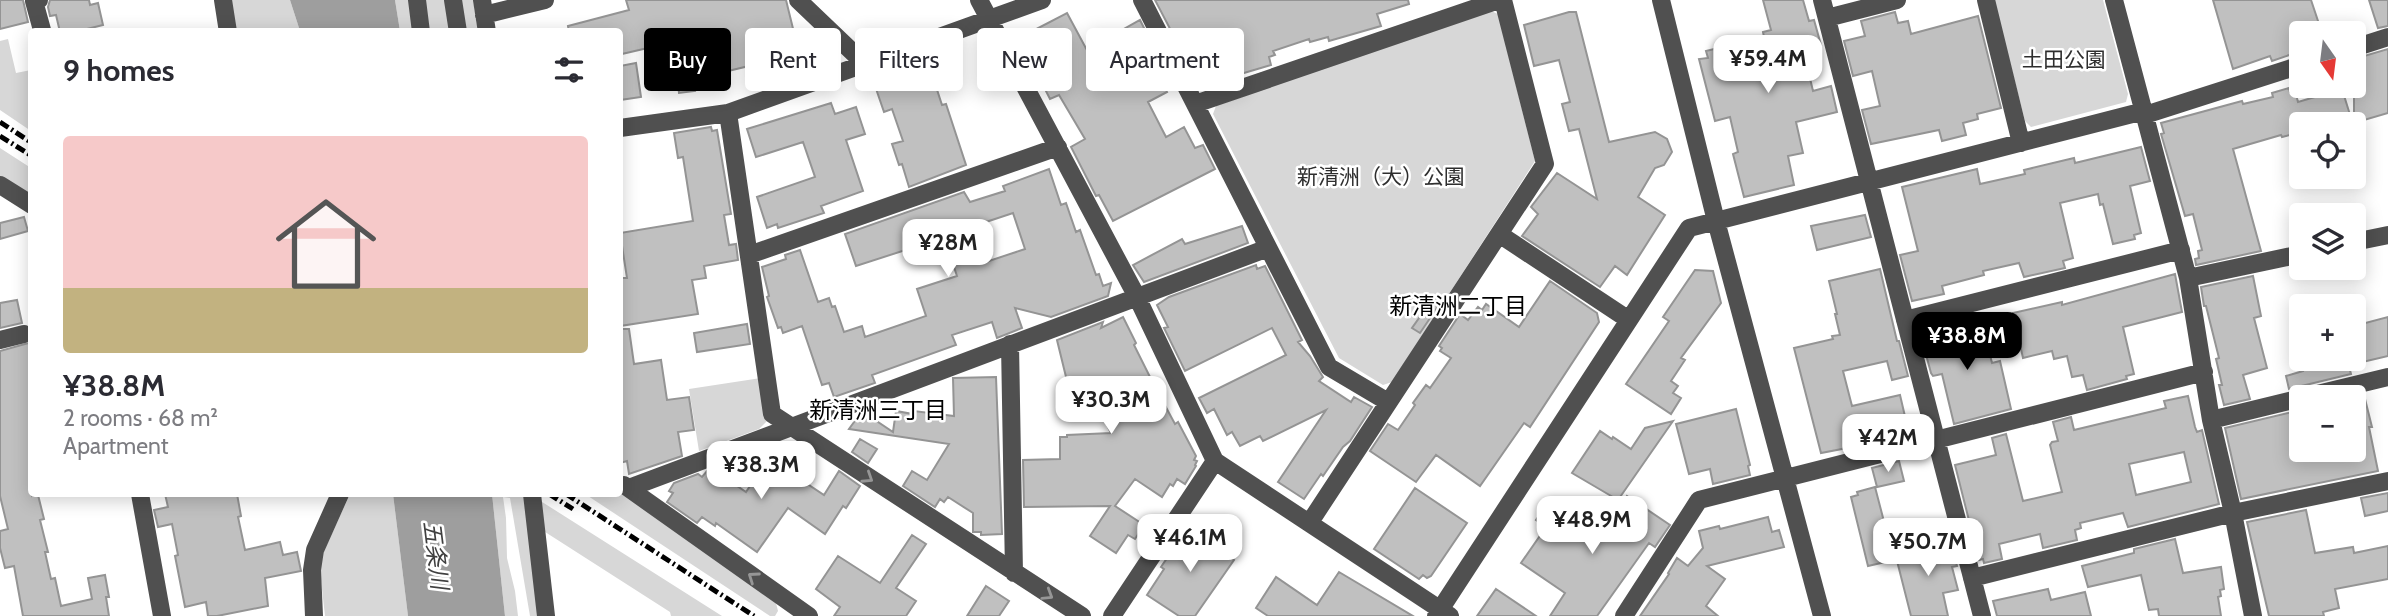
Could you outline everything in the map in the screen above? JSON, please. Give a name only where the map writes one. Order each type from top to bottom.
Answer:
[{"type":"street","points":[[39,0],[34,1],[41,28]]},
{"type":"street","points":[[223,0],[227,28]]},
{"type":"street","points":[[416,0],[420,28]]},
{"type":"street","points":[[453,0],[457,28]]},
{"type":"street","points":[[484,15],[545,0]]},
{"type":"street","points":[[798,0],[855,55]]},
{"type":"street","points":[[979,0],[1137,296],[1215,461],[1310,522],[1442,614],[1689,228],[2144,113],[2289,69]]},
{"type":"street","points":[[963,29],[1042,0]]},
{"type":"street","points":[[1142,0],[1329,367],[1388,402]]},
{"type":"street","points":[[1195,104],[1501,0],[1545,164],[1310,522]]},
{"type":"street","points":[[1661,0],[1716,221],[1822,616]]},
{"type":"street","points":[[1822,0],[1982,616]]},
{"type":"street","points":[[1827,18],[1897,0]]},
{"type":"street","points":[[1986,0],[2021,143]]},
{"type":"street","points":[[2114,0],[2188,278],[2211,420],[2253,616]]},
{"type":"street","points":[[2366,44],[2388,37]]},
{"type":"street","points":[[623,128],[728,113],[855,67]]},
{"type":"street","points":[[728,113],[772,414],[1082,616]]},
{"type":"street","points":[[749,255],[1058,147]]},
{"type":"street","points":[[0,185],[28,202]]},
{"type":"street","points":[[1499,234],[1629,320]]},
{"type":"street","points":[[2366,240],[2388,235]]},
{"type":"street","points":[[624,485],[790,427],[1268,248]]},
{"type":"street","points":[[1905,320],[2181,250]]},
{"type":"street","points":[[2188,278],[2289,257]]},
{"type":"street","points":[[0,340],[24,334]]},
{"type":"street","points":[[1010,344],[1014,573]]},
{"type":"street","points":[[1624,616],[1699,500],[2204,372]]},
{"type":"street","points":[[2356,385],[2388,377]]},
{"type":"street","points":[[2211,420],[2289,401]]},
{"type":"street","points":[[1112,616],[1215,461]]},
{"type":"street","points":[[1972,578],[2233,513],[2388,481]]},
{"type":"street","points":[[624,485],[809,616]]},
{"type":"street","points":[[141,497],[162,616]]},
{"type":"street","points":[[314,616],[312,570],[315,550],[339,497]]},
{"type":"street","points":[[532,497],[547,616]]},
{"type":"green space","points":[[230,0],[290,0],[299,28],[235,28]]},
{"type":"green space","points":[[395,0],[411,0],[416,28],[400,28]]},
{"type":"green space","points":[[420,0],[446,0],[451,28],[425,28]]},
{"type":"green space","points":[[461,0],[473,0],[478,28],[466,28]]},
{"type":"green space","name":"土田公園","points":[[1994,0],[2103,0],[2128,94],[2126,102],[2031,127],[2025,121]]},
{"type":"green space","name":"新清洲（大）公園","points":[[1489,10],[1498,14],[1535,161],[1392,382],[1383,385],[1339,358],[1213,114],[1216,106]]},
{"type":"green space","points":[[8,39],[16,73],[28,71],[28,129],[0,110],[0,41]]},
{"type":"green space","points":[[0,148],[28,166],[28,195],[0,179]]},
{"type":"green space","points":[[761,378],[767,421],[759,429],[699,451],[689,389]]},
{"type":"green space","points":[[623,494],[776,603],[778,611],[775,616],[770,616],[590,497],[623,497]]},
{"type":"green space","points":[[349,497],[393,497],[408,616],[325,616],[319,562]]},
{"type":"green space","points":[[492,497],[503,497],[507,558],[518,616],[505,616]]},
{"type":"green space","points":[[503,497],[524,497],[541,616],[530,616],[510,498]]},
{"type":"green space","points":[[539,500],[722,616],[671,616],[670,612],[542,530]]},
{"type":"water","points":[[290,0],[395,0],[400,28],[299,28]]},
{"type":"water","name":"五条川","points":[[393,497],[492,497],[505,616],[408,616]]},
{"type":"building","points":[[0,0],[23,0],[28,22],[0,29]]},
{"type":"building","points":[[50,0],[89,0],[90,5],[98,3],[103,25],[91,28],[59,28],[56,15],[50,16]]},
{"type":"building","points":[[626,0],[786,0],[793,28],[745,28],[745,67],[731,70],[731,28],[644,28],[644,49],[623,54],[623,28],[568,26],[629,10]]},
{"type":"building","points":[[1155,0],[1408,0],[1409,4],[1377,14],[1381,26],[1329,41],[1328,37],[1310,42],[1309,39],[1273,51],[1275,55],[1269,57],[1271,65],[1244,73],[1244,28],[1170,28]]},
{"type":"building","points":[[1763,0],[1803,0],[1809,21],[1814,20],[1821,45],[1803,49],[1813,91],[1831,86],[1837,112],[1796,122],[1803,153],[1788,156],[1794,185],[1744,197],[1733,154],[1738,152],[1730,117],[1715,121],[1699,59],[1708,58],[1706,51],[1764,37],[1763,32],[1771,30]]},
{"type":"building","points":[[2213,0],[2311,0],[2318,21],[2289,21],[2289,55],[2272,61],[2270,56],[2233,69]]},
{"type":"building","points":[[2369,0],[2388,0],[2388,26],[2378,28]]},
{"type":"building","points":[[1576,12],[1609,142],[1655,132],[1667,139],[1672,152],[1664,165],[1655,168],[1638,197],[1665,215],[1627,275],[1615,266],[1600,287],[1522,236],[1538,214],[1531,207],[1557,173],[1597,199],[1579,129],[1569,131],[1562,104],[1570,102],[1559,60],[1534,66],[1524,25]]},
{"type":"building","points":[[1895,12],[1898,23],[1908,21],[1911,34],[1978,16],[2001,108],[1977,114],[1978,119],[1963,123],[1966,135],[1942,141],[1939,130],[1871,144],[1862,110],[1880,106],[1872,71],[1853,76],[1844,41],[1865,36],[1861,21]]},
{"type":"building","points":[[1067,13],[1086,48],[1086,91],[1166,91],[1148,102],[1166,137],[1184,127],[1195,148],[1203,145],[1215,169],[1113,221],[1099,195],[1096,196],[1071,147],[1085,139],[1059,95],[1050,99],[1046,91],[1072,91],[1072,28],[1038,28]]},
{"type":"building","points":[[1140,20],[1144,28],[1126,28]]},
{"type":"building","points":[[2388,49],[2388,113],[2366,119],[2366,112],[2354,112],[2354,98],[2366,98],[2366,55]]},
{"type":"building","points":[[636,63],[641,97],[623,100],[623,65]]},
{"type":"building","points":[[2289,88],[2289,98],[2297,98],[2298,102],[2312,98],[2345,98],[2349,112],[2289,112],[2289,135],[2233,149],[2261,251],[2196,265],[2198,251],[2202,250],[2193,214],[2185,216],[2161,134],[2164,133],[2161,123],[2242,101],[2243,104],[2273,97],[2272,93]]},
{"type":"building","points":[[877,91],[937,91],[942,105],[946,104],[966,165],[909,187],[892,144],[903,141],[892,109],[884,112]]},
{"type":"building","points":[[831,103],[835,114],[856,107],[865,134],[846,140],[863,191],[821,206],[824,213],[778,228],[777,224],[767,228],[757,197],[815,177],[803,142],[756,157],[747,129]]},
{"type":"building","points":[[711,127],[712,131],[717,130],[731,214],[724,215],[729,245],[736,244],[738,260],[704,266],[706,278],[692,280],[698,314],[623,326],[623,278],[627,278],[623,233],[693,221],[683,157],[678,158],[674,133]]},
{"type":"building","points":[[2141,147],[2150,181],[2130,186],[2141,233],[2134,235],[2135,239],[2113,244],[2098,194],[2060,203],[2073,258],[2063,261],[2065,268],[2024,277],[2019,263],[1983,271],[1984,275],[1942,286],[1944,294],[1912,301],[1900,255],[1918,251],[1902,187],[1977,169],[1980,184],[2025,174],[2024,170],[2074,158],[2075,163]]},
{"type":"building","points":[[1049,169],[1061,205],[1066,203],[1076,232],[1080,230],[1096,275],[1099,274],[1103,286],[1111,283],[1108,296],[1051,317],[1015,308],[1022,328],[997,338],[992,322],[952,335],[956,345],[872,375],[875,383],[834,397],[829,383],[822,385],[802,326],[783,333],[781,327],[778,328],[767,297],[769,296],[762,267],[786,259],[785,255],[800,250],[818,302],[829,298],[832,307],[835,306],[844,332],[862,326],[865,337],[926,316],[917,289],[957,276],[946,243],[926,250],[924,244],[856,266],[845,234],[964,192],[970,202],[1005,191],[1003,186]],"holes":[[[1013,213],[1025,249],[986,262],[974,226]]]},
{"type":"building","points":[[1865,215],[1871,237],[1817,250],[1811,226]]},
{"type":"building","points":[[24,217],[28,231],[0,239],[0,223]]},
{"type":"building","points":[[1242,226],[1248,243],[1144,282],[1133,265],[1182,239],[1185,244]]},
{"type":"building","points":[[1256,265],[1257,269],[1265,266],[1302,340],[1298,342],[1323,377],[1319,381],[1351,402],[1354,397],[1372,407],[1350,441],[1323,476],[1321,474],[1304,499],[1278,482],[1326,410],[1263,441],[1260,436],[1240,446],[1232,432],[1227,435],[1214,409],[1207,413],[1199,398],[1286,355],[1272,328],[1185,371],[1164,328],[1168,327],[1157,305],[1169,297]]},
{"type":"building","points":[[1880,269],[1908,376],[1892,380],[1887,361],[1843,371],[1852,406],[1900,395],[1907,425],[1903,425],[1904,429],[1893,431],[1894,439],[1821,453],[1794,348],[1840,335],[1829,281]]},
{"type":"building","points":[[1695,270],[1713,271],[1721,303],[1681,358],[1685,360],[1671,381],[1678,386],[1673,393],[1681,398],[1671,414],[1626,384],[1669,321],[1663,317]]},
{"type":"building","points":[[2175,274],[2182,312],[2123,327],[2134,374],[2126,376],[2127,379],[2087,390],[2083,375],[2072,377],[2067,356],[2054,359],[2052,351],[2023,358],[2013,313],[2062,302],[2062,305]]},
{"type":"building","points":[[2253,276],[2261,316],[2254,318],[2267,368],[2243,375],[2250,399],[2224,405],[2216,359],[2219,358],[2201,287]]},
{"type":"building","points":[[1550,281],[1597,313],[1599,322],[1530,427],[1524,423],[1480,486],[1436,455],[1416,482],[1370,451],[1388,424],[1398,430],[1426,385],[1430,388],[1451,358],[1440,351],[1442,348],[1439,346],[1460,314],[1468,320],[1478,307],[1482,310],[1486,304],[1519,327]]},
{"type":"building","points":[[1434,297],[1441,302],[1420,333],[1412,328]]},
{"type":"building","points":[[17,300],[22,323],[0,328],[0,303]]},
{"type":"building","points":[[1123,317],[1155,387],[1175,424],[1178,422],[1196,456],[1194,460],[1197,461],[1185,484],[1177,479],[1173,486],[1170,484],[1162,497],[1135,479],[1115,506],[1144,525],[1135,539],[1128,535],[1116,553],[1090,536],[1110,506],[1024,507],[1023,460],[1060,459],[1060,437],[1111,433],[1088,386],[1068,385],[1057,340],[1103,322],[1101,328]]},
{"type":"building","points":[[2388,317],[2388,356],[2366,361],[2366,323]]},
{"type":"building","points":[[1982,323],[1992,363],[2000,361],[2011,409],[1954,424],[1942,374],[1933,376],[1931,373],[1921,336],[1933,334],[1932,331]]},
{"type":"building","points":[[747,324],[750,344],[697,352],[694,333]]},
{"type":"building","points":[[623,329],[629,329],[634,364],[661,360],[667,400],[689,397],[694,430],[678,432],[682,456],[629,474],[627,461],[623,462]]},
{"type":"building","points":[[28,343],[28,497],[38,497],[44,519],[40,520],[48,552],[45,552],[51,579],[55,578],[61,606],[92,599],[88,578],[105,575],[109,616],[23,616],[14,566],[5,568],[0,548],[0,531],[8,529],[0,496],[0,351]]},
{"type":"building","points":[[2303,371],[2350,371],[2351,374],[2306,385],[2289,385],[2289,389],[2286,376]]},
{"type":"building","points":[[996,377],[1002,534],[981,535],[981,532],[973,532],[973,513],[948,497],[944,502],[940,499],[935,507],[903,486],[912,471],[927,480],[949,444],[849,429],[863,412],[893,432],[896,411],[954,416],[953,378]]},
{"type":"building","points":[[2188,396],[2197,432],[2202,430],[2219,504],[2128,527],[2123,513],[2080,523],[2081,528],[2075,530],[2077,540],[2043,548],[2040,534],[1999,544],[2002,559],[1984,563],[1983,559],[1979,560],[1955,465],[1996,455],[1992,438],[2006,434],[2023,501],[2062,492],[2050,445],[2058,441],[2053,422],[2071,417],[2074,430],[2166,408],[2164,401]],"holes":[[[2184,452],[2191,482],[2136,495],[2129,464]]]},
{"type":"building","points":[[2366,403],[2378,471],[2241,499],[2225,428],[2289,413],[2289,462],[2366,462]]},
{"type":"building","points":[[1736,409],[1750,475],[1713,484],[1710,469],[1689,474],[1676,424]]},
{"type":"building","points":[[1673,421],[1618,500],[1572,473],[1600,431],[1631,449],[1645,428]]},
{"type":"building","points":[[860,439],[877,449],[868,463],[852,452]]},
{"type":"building","points":[[772,453],[800,472],[797,477],[824,495],[839,471],[860,486],[825,534],[788,508],[757,552],[716,523],[715,526],[702,517],[697,523],[667,502],[673,493],[669,491],[674,483],[698,474],[702,477],[707,471],[714,476],[717,472],[746,492]]},
{"type":"building","points":[[1899,461],[1904,481],[1877,487],[1872,468]]},
{"type":"building","points":[[1875,487],[1894,560],[1868,566],[1851,497],[1858,495],[1857,492]]},
{"type":"building","points":[[1415,488],[1467,523],[1431,576],[1427,578],[1423,575],[1419,579],[1374,549]]},
{"type":"building","points":[[2388,493],[2388,511],[2365,516],[2361,498]]},
{"type":"building","points":[[1627,496],[1670,525],[1655,547],[1649,543],[1597,616],[1550,616],[1565,593],[1521,563],[1546,527],[1536,520],[1545,507],[1596,541]]},
{"type":"building","points":[[166,497],[238,497],[241,516],[238,517],[245,550],[280,542],[283,555],[297,552],[301,571],[265,578],[268,606],[217,616],[208,616],[206,602],[185,607],[172,524],[158,527],[154,510],[168,507]]},
{"type":"building","points":[[2306,510],[2315,553],[2353,547],[2354,553],[2388,546],[2388,579],[2335,589],[2339,608],[2323,612],[2324,616],[2269,616],[2247,522]]},
{"type":"building","points":[[1768,517],[1772,532],[1779,530],[1784,547],[1707,566],[1725,579],[1706,606],[1718,616],[1640,616],[1677,558],[1688,566],[1703,548],[1699,531],[1719,526],[1720,529]]},
{"type":"building","points":[[1189,526],[1222,548],[1220,551],[1234,560],[1195,616],[1179,616],[1147,595],[1164,569],[1161,567]]},
{"type":"building","points":[[912,535],[926,544],[896,588],[916,601],[906,616],[834,616],[840,607],[816,589],[838,556],[880,583]]},
{"type":"building","points":[[2175,539],[2183,573],[2221,567],[2224,589],[2220,590],[2221,596],[2218,597],[2221,616],[2159,616],[2158,609],[2149,610],[2141,575],[2088,587],[2082,566]]},
{"type":"building","points":[[1950,540],[1957,566],[1952,567],[1958,590],[1943,593],[1948,616],[1911,616],[1895,553]]},
{"type":"building","points":[[1339,572],[1413,616],[1268,616],[1256,608],[1276,577],[1317,605]]},
{"type":"building","points":[[986,586],[1009,601],[999,616],[967,616]]},
{"type":"building","points":[[1496,589],[1536,616],[1477,616]]},
{"type":"building","points":[[2048,589],[2051,600],[2085,592],[2091,616],[1997,616],[1993,601]]},
{"type":"railway","points":[[0,122],[28,140]]},
{"type":"railway","points":[[0,136],[28,154]]},
{"type":"railway","points":[[554,497],[573,509]]},
{"type":"railway","points":[[571,497],[754,616]]},
{"type":"district","name":"新清洲二丁目","points":[[1458,306]]},
{"type":"district","name":"新清洲三丁目","points":[[878,410]]}]
